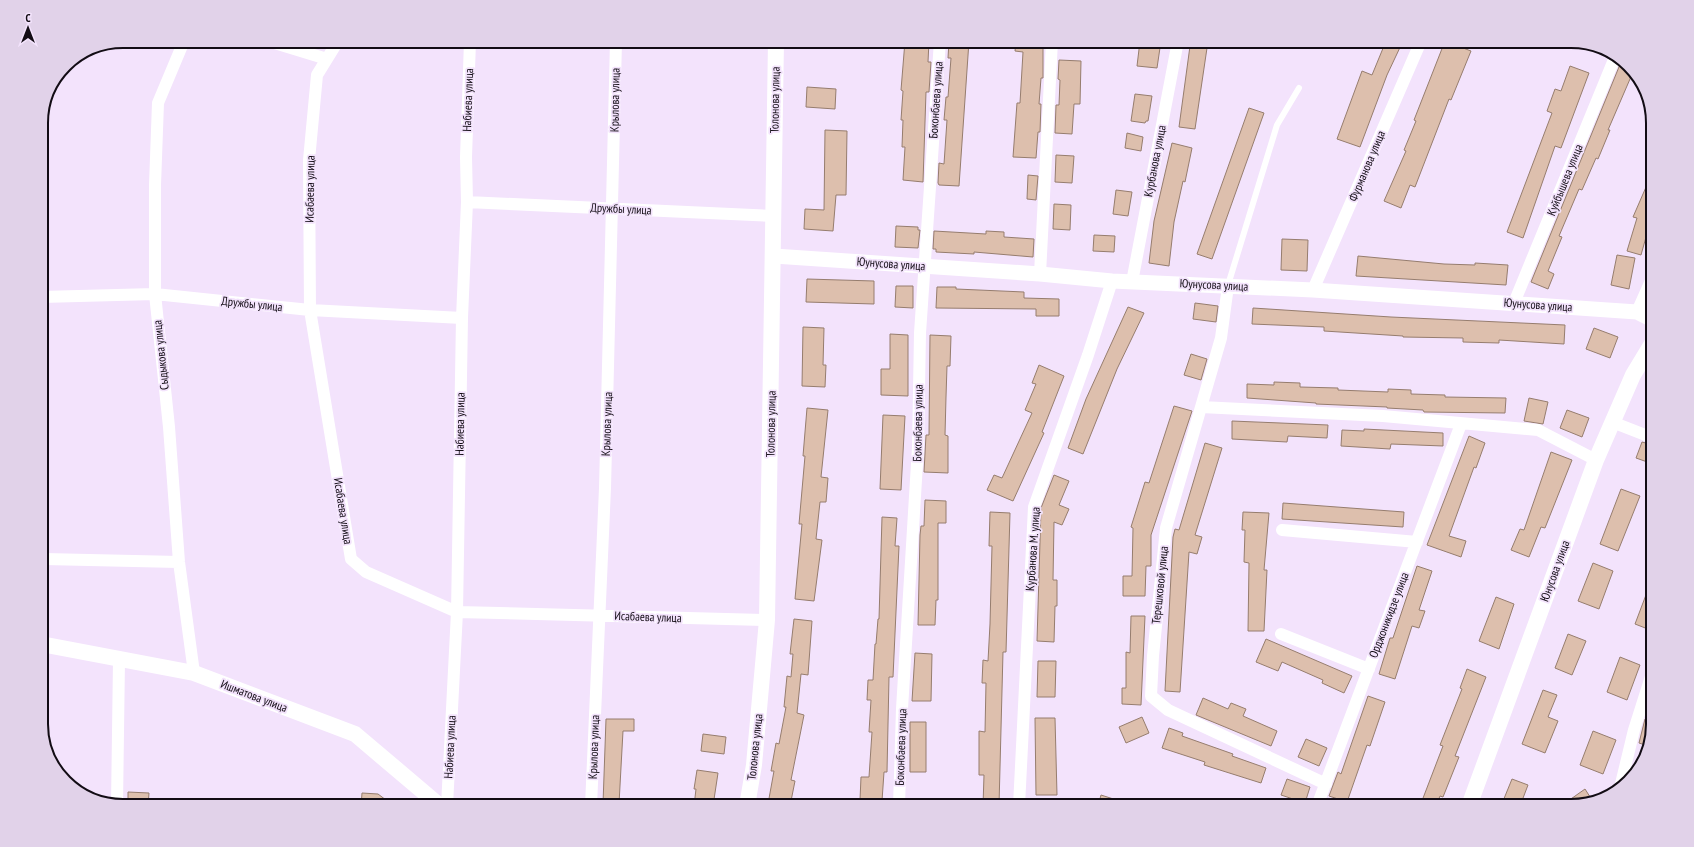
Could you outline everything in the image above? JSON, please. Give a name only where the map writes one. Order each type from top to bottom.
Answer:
[{"type":"main road","name":"Толонова улица","points":[[748,799],[754,764],[767,620],[774,256],[776,48]]},
{"type":"main road","name":"Юнусова улица","points":[[1473,799],[1596,460],[1633,375],[1646,354]]},
{"type":"main road","name":"Ишматова улица","points":[[48,645],[194,673],[355,734],[432,799]]},
{"type":"street","name":"Сыдыкова улица","points":[[181,48],[158,103],[155,185],[155,294],[169,426],[179,562],[194,673]]},
{"type":"street","points":[[291,48],[328,59]]},
{"type":"street","name":"Исабаева улица","points":[[334,48],[317,75],[309,160],[310,310],[351,559],[366,572],[457,612],[767,620]]},
{"type":"street","name":"Набиева улица","points":[[446,799],[457,612],[462,318],[467,202],[466,157],[470,48]]},
{"type":"street","name":"Крылова улица","points":[[591,799],[600,615],[613,209],[616,48]]},
{"type":"street","name":"Боконбаева улица","points":[[899,799],[902,709],[918,447],[920,333],[940,48]]},
{"type":"street","points":[[1040,274],[1052,48]]},
{"type":"street","name":"Курбанова улица","points":[[1132,282],[1177,48]]},
{"type":"street","name":"Фурманова улица","points":[[1313,290],[1418,48]]},
{"type":"street","name":"Куйбышева улица","points":[[1514,303],[1613,61]]},
{"type":"street","name":"Дружбы улица","points":[[467,202],[774,216]]},
{"type":"street","name":"Юунусова улица","points":[[774,256],[1040,274],[1112,281],[1313,290],[1514,303],[1637,312],[1646,316]]},
{"type":"street","name":"Курбанова М. улица","points":[[1020,799],[1034,507],[1088,355],[1112,281]]},
{"type":"street","name":"Терешковой улица","points":[[1228,286],[1221,338],[1166,528],[1153,656],[1151,696],[1168,710],[1326,784]]},
{"type":"street","points":[[1637,312],[1646,292]]},
{"type":"street","name":"Дружбы улица","points":[[48,297],[155,294],[310,310],[462,318]]},
{"type":"street","points":[[1201,407],[1383,416],[1538,430],[1596,460]]},
{"type":"street","points":[[1612,422],[1646,435]]},
{"type":"street","name":"Орджоникидзе улица","points":[[1320,799],[1461,424]]},
{"type":"street","points":[[1282,530],[1416,542]]},
{"type":"street","points":[[48,559],[179,562]]},
{"type":"street","points":[[1281,634],[1369,669]]},
{"type":"street","points":[[117,798],[119,660]]},
{"type":"street","points":[[1623,777],[1634,730],[1646,692]]},
{"type":"lane","points":[[1228,286],[1277,125],[1299,88]]},
{"type":"building","points":[[904,48],[929,48],[928,62],[931,62],[929,92],[926,92],[923,182],[903,180],[905,147],[902,147],[903,120],[901,120],[903,91],[901,90]]},
{"type":"building","points":[[949,48],[969,48],[959,186],[939,185],[938,183],[939,163],[944,164],[947,120],[944,120],[946,97],[948,97],[951,58],[948,58]]},
{"type":"building","points":[[1015,48],[1043,48],[1043,78],[1041,78],[1039,104],[1041,104],[1040,132],[1038,132],[1036,158],[1013,157],[1017,103],[1020,103],[1023,52],[1015,51]]},
{"type":"building","points":[[1139,48],[1160,48],[1157,68],[1137,66]]},
{"type":"building","points":[[1190,48],[1207,48],[1195,129],[1179,127]]},
{"type":"building","points":[[1383,48],[1400,48],[1387,75],[1360,147],[1337,139],[1362,71],[1372,75]]},
{"type":"building","points":[[1442,48],[1463,48],[1471,51],[1451,100],[1449,99],[1415,187],[1410,185],[1401,208],[1384,201],[1406,151],[1404,150],[1416,121],[1414,120]]},
{"type":"building","points":[[1059,60],[1081,61],[1080,104],[1074,104],[1072,134],[1055,133],[1056,105],[1059,105]]},
{"type":"building","points":[[1570,66],[1589,73],[1561,148],[1555,146],[1523,238],[1507,232],[1552,113],[1547,111],[1555,89],[1561,91]]},
{"type":"building","points":[[1619,66],[1630,78],[1608,130],[1610,130],[1598,159],[1596,158],[1582,190],[1579,189],[1559,236],[1562,237],[1548,271],[1554,274],[1548,289],[1531,282]]},
{"type":"building","points":[[807,87],[836,89],[835,109],[806,107]]},
{"type":"building","points":[[1135,94],[1152,96],[1148,121],[1145,123],[1131,121]]},
{"type":"building","points":[[1249,108],[1264,113],[1212,259],[1197,254]]},
{"type":"building","points":[[825,130],[847,131],[846,195],[836,195],[833,231],[804,229],[805,209],[824,210]]},
{"type":"building","points":[[1127,133],[1143,137],[1141,151],[1125,148]]},
{"type":"building","points":[[1172,143],[1192,148],[1185,182],[1183,181],[1174,222],[1169,266],[1149,263],[1154,221]]},
{"type":"building","points":[[1056,155],[1074,156],[1072,183],[1055,182]]},
{"type":"building","points":[[1028,175],[1038,176],[1036,200],[1027,199]]},
{"type":"building","points":[[1646,187],[1646,237],[1641,255],[1627,251],[1637,218],[1633,217]]},
{"type":"building","points":[[1116,190],[1132,192],[1128,216],[1113,214]]},
{"type":"building","points":[[1054,204],[1071,205],[1070,230],[1053,229]]},
{"type":"building","points":[[896,226],[918,227],[918,230],[920,230],[918,248],[895,247]]},
{"type":"building","points":[[934,231],[986,234],[986,231],[1004,232],[1004,237],[1034,239],[1033,257],[974,252],[974,254],[936,252],[936,249],[933,249]]},
{"type":"building","points":[[1094,235],[1115,236],[1114,252],[1093,251]]},
{"type":"building","points":[[1282,239],[1308,240],[1307,271],[1281,270]]},
{"type":"building","points":[[1617,255],[1635,258],[1629,289],[1611,285]]},
{"type":"building","points":[[1358,256],[1444,264],[1475,265],[1475,263],[1508,265],[1506,285],[1356,276]]},
{"type":"building","points":[[807,279],[874,281],[874,304],[806,302]]},
{"type":"building","points":[[896,286],[913,286],[913,308],[895,307]]},
{"type":"building","points":[[937,287],[1024,292],[1024,298],[1059,299],[1059,316],[1036,316],[1036,309],[936,308]]},
{"type":"building","points":[[1195,303],[1218,306],[1216,322],[1193,319]]},
{"type":"building","points":[[1128,307],[1144,313],[1117,369],[1083,454],[1068,448],[1086,399]]},
{"type":"building","points":[[1253,308],[1391,317],[1565,325],[1564,344],[1499,340],[1499,343],[1463,342],[1463,338],[1403,337],[1324,331],[1324,327],[1252,324]]},
{"type":"building","points":[[803,327],[824,328],[823,365],[826,365],[825,387],[802,386]]},
{"type":"building","points":[[1594,328],[1618,337],[1610,358],[1586,349]]},
{"type":"building","points":[[890,334],[908,335],[908,396],[881,395],[881,369],[890,369]]},
{"type":"building","points":[[930,335],[951,336],[950,366],[947,366],[945,435],[948,436],[948,473],[924,472],[926,435],[929,435]]},
{"type":"building","points":[[1191,354],[1207,359],[1201,380],[1184,375]]},
{"type":"building","points":[[1039,365],[1064,376],[1042,432],[1044,433],[1013,501],[987,490],[994,475],[1002,478],[1032,413],[1025,410],[1036,384],[1032,383]]},
{"type":"building","points":[[1274,382],[1300,383],[1300,387],[1338,388],[1338,390],[1388,392],[1388,389],[1411,390],[1411,394],[1445,395],[1445,397],[1506,398],[1505,413],[1424,412],[1423,410],[1387,407],[1316,404],[1247,398],[1247,384],[1274,385]]},
{"type":"building","points":[[1529,398],[1548,402],[1543,424],[1524,421]]},
{"type":"building","points":[[1174,406],[1192,411],[1151,535],[1151,566],[1146,566],[1145,596],[1123,596],[1123,576],[1132,576],[1133,528],[1131,527],[1145,482],[1149,483]]},
{"type":"building","points":[[807,408],[828,410],[821,477],[828,478],[826,502],[820,502],[816,539],[822,540],[814,601],[795,599],[802,524],[799,524],[805,456],[803,456]]},
{"type":"building","points":[[1567,410],[1589,418],[1582,437],[1560,428]]},
{"type":"building","points":[[883,415],[905,416],[901,490],[880,489]]},
{"type":"building","points":[[1232,421],[1328,425],[1327,438],[1288,436],[1287,442],[1232,439]]},
{"type":"building","points":[[1364,429],[1443,433],[1443,446],[1391,444],[1390,449],[1341,446],[1342,430],[1364,431]]},
{"type":"building","points":[[1469,436],[1485,443],[1476,468],[1474,467],[1449,536],[1466,541],[1461,557],[1427,545]]},
{"type":"building","points":[[1642,442],[1646,443],[1646,462],[1636,458]]},
{"type":"building","points":[[1205,443],[1222,448],[1195,535],[1202,537],[1197,554],[1189,552],[1180,692],[1165,691],[1173,537],[1175,529],[1179,530]]},
{"type":"building","points":[[1551,452],[1572,460],[1545,528],[1541,527],[1529,557],[1511,550],[1520,529],[1524,530]]},
{"type":"building","points":[[1054,475],[1069,481],[1059,505],[1069,509],[1062,525],[1054,522],[1053,580],[1057,580],[1057,606],[1055,606],[1054,642],[1037,641],[1041,508]]},
{"type":"building","points":[[1621,489],[1640,496],[1618,551],[1600,544]]},
{"type":"building","points":[[925,500],[946,501],[946,523],[938,523],[938,600],[936,600],[935,625],[918,625],[920,535],[921,526],[924,526]]},
{"type":"building","points":[[1283,503],[1404,512],[1403,527],[1282,519]]},
{"type":"building","points":[[990,512],[1010,513],[1006,652],[1003,652],[999,799],[983,799],[984,775],[979,775],[979,731],[985,732],[986,683],[982,683],[983,660],[988,661],[990,624],[992,546],[989,546]]},
{"type":"building","points":[[1243,512],[1269,513],[1264,570],[1267,570],[1264,631],[1248,631],[1249,563],[1244,562],[1245,530],[1242,530]]},
{"type":"building","points":[[882,517],[897,518],[895,546],[899,546],[893,677],[889,677],[887,772],[884,772],[882,799],[860,799],[861,777],[869,777],[872,732],[869,732],[871,700],[867,700],[868,680],[873,680],[875,644],[879,619]]},
{"type":"building","points":[[1593,563],[1613,571],[1599,609],[1578,601]]},
{"type":"building","points":[[1417,566],[1432,571],[1419,610],[1425,611],[1419,628],[1412,626],[1395,679],[1379,674],[1390,638],[1393,638]]},
{"type":"building","points":[[1646,595],[1646,628],[1635,624]]},
{"type":"building","points":[[1496,597],[1514,604],[1499,649],[1479,641]]},
{"type":"building","points":[[1131,616],[1145,616],[1141,705],[1122,704],[1122,688],[1126,688],[1126,652],[1130,653]]},
{"type":"building","points":[[794,619],[812,621],[808,675],[801,674],[797,713],[804,715],[791,780],[795,781],[791,799],[769,799],[774,771],[771,771],[776,743],[779,744],[786,707],[784,707],[787,676],[791,677],[793,654],[790,654]]},
{"type":"building","points":[[1568,634],[1586,641],[1572,675],[1555,668]]},
{"type":"building","points":[[1266,639],[1352,676],[1344,693],[1322,683],[1323,680],[1282,662],[1278,671],[1256,662]]},
{"type":"building","points":[[915,653],[932,654],[931,701],[912,701]]},
{"type":"building","points":[[1620,657],[1640,665],[1627,700],[1607,692]]},
{"type":"building","points":[[1038,661],[1056,661],[1055,697],[1037,697]]},
{"type":"building","points":[[1467,669],[1486,677],[1455,756],[1459,757],[1443,797],[1440,796],[1439,799],[1423,799],[1443,746],[1440,745],[1462,689],[1460,688]]},
{"type":"building","points":[[1543,690],[1557,695],[1548,717],[1558,721],[1545,753],[1522,744]]},
{"type":"building","points":[[1368,696],[1385,702],[1370,746],[1367,745],[1348,799],[1338,799],[1329,796],[1338,772],[1341,774]]},
{"type":"building","points":[[1203,698],[1228,709],[1231,703],[1246,709],[1243,716],[1277,731],[1271,746],[1196,715]]},
{"type":"building","points":[[1142,717],[1149,733],[1126,743],[1119,727]]},
{"type":"building","points":[[1035,718],[1055,718],[1057,795],[1036,795]]},
{"type":"building","points":[[606,719],[634,719],[634,731],[623,731],[619,799],[603,799]]},
{"type":"building","points":[[1645,719],[1645,739],[1643,744],[1639,743]]},
{"type":"building","points":[[910,722],[926,722],[926,772],[910,772]]},
{"type":"building","points":[[1169,728],[1183,733],[1182,736],[1233,754],[1232,756],[1266,768],[1261,783],[1204,765],[1205,762],[1162,748]]},
{"type":"building","points":[[1593,731],[1616,740],[1603,774],[1580,765]]},
{"type":"building","points":[[703,734],[726,737],[724,754],[701,751]]},
{"type":"building","points":[[1306,739],[1327,748],[1319,766],[1298,757]]},
{"type":"building","points":[[697,770],[718,773],[714,799],[695,799],[696,789],[694,789]]},
{"type":"building","points":[[1287,779],[1310,787],[1306,799],[1293,799],[1281,795]]},
{"type":"building","points":[[1512,779],[1528,785],[1523,799],[1504,799]]},
{"type":"building","points":[[1585,789],[1590,796],[1581,798],[1571,799]]},
{"type":"building","points":[[128,792],[149,793],[149,799],[128,799]]},
{"type":"building","points":[[362,793],[378,794],[385,799],[362,799]]},
{"type":"building","points":[[1101,795],[1113,799],[1100,799]]}]
